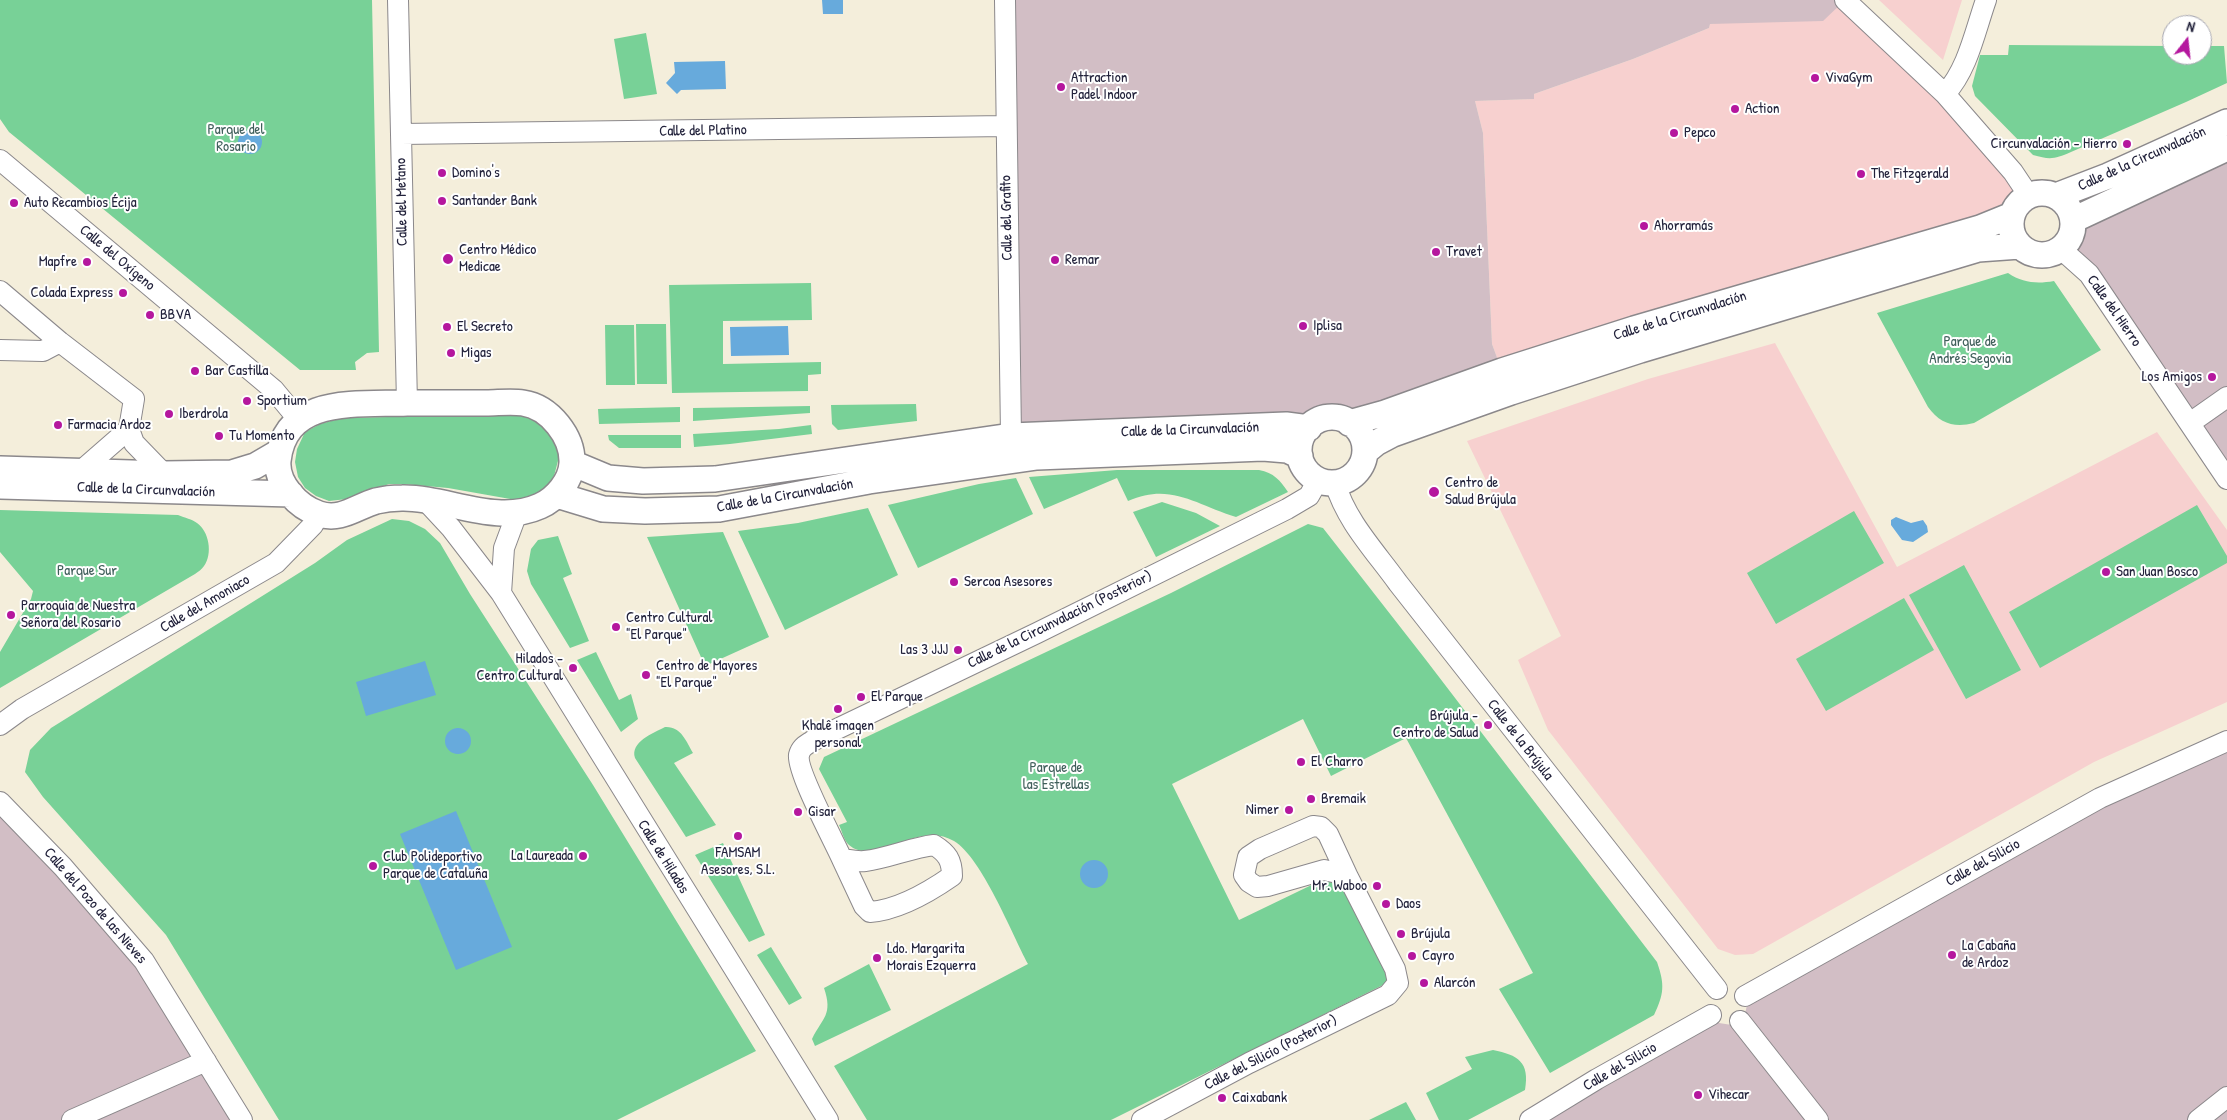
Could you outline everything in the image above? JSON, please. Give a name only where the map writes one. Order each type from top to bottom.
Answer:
[{"type":"street","name":"Calle del Metano","points":[[398,0],[406,403]]},
{"type":"street","name":"Calle del Grafito","points":[[1005,0],[1012,448]]},
{"type":"street","points":[[1845,0],[1945,94],[2013,172],[2029,196]]},
{"type":"street","points":[[1945,94],[1956,82],[1986,0]]},
{"type":"street","name":"Calle de la Circunvalación","points":[[2056,196],[2108,176],[2227,122]]},
{"type":"street","name":"Calle del Platino","points":[[400,134],[1006,126]]},
{"type":"street","name":"Calle de la Circunvalación","points":[[2073,220],[2227,148]]},
{"type":"street","name":"Calle del Oxígeno","points":[[0,160],[274,390],[298,419]]},
{"type":"street","points":[[2046,194],[2056,196],[2068,206],[2073,220],[2071,236],[2061,249],[2051,254],[2038,255],[2027,252],[2020,246],[2012,232],[2012,215],[2020,202],[2029,196],[2046,194]]},
{"type":"street","name":"Calle de la Circunvalación","points":[[1349,423],[1385,413],[1502,371],[1634,329],[1980,228],[2012,215]]},
{"type":"street","name":"Calle de la Circunvalación","points":[[1365,452],[1376,443],[1393,434],[1511,392],[1640,350],[1978,249],[2020,246]]},
{"type":"street","name":"Calle del Hierro","points":[[2061,249],[2089,274],[2227,479]]},
{"type":"street","points":[[0,292],[60,342],[134,399],[129,429],[134,443],[164,474]]},
{"type":"street","points":[[0,350],[43,351],[60,342]]},
{"type":"street","points":[[2190,423],[2227,398]]},
{"type":"street","points":[[406,403],[525,403],[544,411],[557,424],[568,441],[572,463],[566,481],[557,495],[540,506],[518,513],[490,511],[402,498],[376,502],[348,514],[332,516],[319,514],[305,508],[280,481],[279,452],[289,430],[298,419],[317,410],[340,406],[406,403]]},
{"type":"street","points":[[1330,418],[1340,419],[1349,423],[1361,435],[1365,452],[1358,470],[1345,481],[1327,481],[1306,471],[1300,456],[1301,441],[1309,428],[1315,423],[1330,418]]},
{"type":"street","name":"Calle de la Circunvalación","points":[[572,463],[608,478],[643,481],[715,479],[1012,448],[1286,425],[1309,428]]},
{"type":"street","points":[[82,470],[129,429]]},
{"type":"street","name":"Calle de la Circunvalación","points":[[557,495],[603,509],[645,511],[720,509],[869,481],[1012,448],[1037,456],[1263,448],[1287,450],[1300,456]]},
{"type":"street","name":"Calle de la Circunvalación","points":[[0,469],[164,474],[232,473],[255,466],[279,452]]},
{"type":"street","name":"Calle de la Circunvalación (Posterior)","points":[[842,860],[802,772],[799,755],[802,748],[812,741],[1288,509],[1327,481]]},
{"type":"street","name":"Calle de la Brújula","points":[[1327,481],[1351,520],[1398,583],[1682,947],[1717,989]]},
{"type":"street","name":"Calle de la Circunvalación","points":[[0,486],[291,494]]},
{"type":"street","name":"Calle de Hilados","points":[[425,500],[451,528],[501,593],[828,1120]]},
{"type":"street","points":[[501,593],[504,548],[518,513]]},
{"type":"street","name":"Calle del Amoniaco","points":[[0,725],[22,709],[276,563],[313,525],[319,514]]},
{"type":"street","name":"Calle del Silicio","points":[[1745,996],[2100,798],[2227,741]]},
{"type":"street","name":"Calle del Pozo de las Nieves","points":[[0,802],[63,867],[144,961],[242,1120]]},
{"type":"street","points":[[1312,826],[1322,827],[1328,834],[1347,875],[1324,870],[1268,886],[1256,887],[1244,875],[1248,857],[1260,849],[1312,826]]},
{"type":"street","points":[[934,845],[947,853],[952,865],[952,876],[937,886],[884,911],[870,912],[864,906],[842,860],[863,861],[885,858],[915,847],[934,845]]},
{"type":"street","name":"Calle del Silicio (Posterior)","points":[[1142,1120],[1249,1063],[1388,995],[1398,983],[1394,969],[1347,875]]},
{"type":"street","points":[[1727,986],[1738,989],[1745,996],[1746,1010],[1740,1020],[1732,1025],[1719,1023],[1711,1016],[1708,1006],[1710,996],[1717,989],[1727,986]]},
{"type":"street","name":"Calle del Silicio","points":[[1530,1120],[1597,1079],[1711,1016]]},
{"type":"street","points":[[1740,1020],[1818,1120]]},
{"type":"street","points":[[72,1120],[206,1061]]},
{"type":"street","points":[[2198,1120],[2227,1097]]},
{"type":"shaded area","points":[[1005,0],[1845,0],[1823,21],[1710,24],[1709,28],[1633,59],[1534,94],[1534,99],[1475,101],[1483,133],[1492,344],[1502,371],[1340,419],[1330,418],[1315,423],[1011,436]]},
{"type":"shaded area","points":[[1845,0],[2029,196],[2015,208],[1502,371],[1492,344],[1483,133],[1475,101],[1533,99],[1534,94],[1633,59],[1709,28],[1710,24]]},
{"type":"shaded area","points":[[1879,0],[1962,0],[1943,60]]},
{"type":"shaded area","points":[[2227,148],[2227,479],[2067,243],[2073,228]]},
{"type":"shaded area","points":[[1775,343],[1897,567],[2157,432],[2227,530],[2227,702],[2094,762],[1753,954],[1735,955],[1718,949],[1548,730],[1518,660],[1561,636],[1467,441],[1648,379]]},
{"type":"shaded area","points":[[2227,741],[2227,1120],[1530,1120],[1711,1015],[1719,1023],[1732,1025],[1745,1014],[1747,1005],[1745,996]]},
{"type":"shaded area","points":[[0,802],[111,921],[242,1120],[0,1120]]},
{"type":"green space","name":"Parque del Rosario","points":[[0,0],[372,0],[379,352],[367,353],[355,362],[356,370],[300,370],[9,132],[0,119]]},
{"type":"green space","points":[[646,33],[657,94],[624,99],[614,39]]},
{"type":"green space","points":[[2009,45],[2162,46],[2162,65],[2212,65],[2212,46],[2224,46],[2227,83],[2065,154],[2044,158],[2033,155],[1975,96],[1972,86],[1980,55],[2008,55]]},
{"type":"green space","name":"Parque de Andrés Segovia","points":[[2008,273],[2030,282],[2054,281],[2101,350],[1974,423],[1954,425],[1943,421],[1928,407],[1877,313]]},
{"type":"green space","points":[[811,283],[812,320],[723,321],[723,364],[821,362],[821,374],[808,375],[808,391],[672,393],[669,285]]},
{"type":"green space","points":[[636,324],[666,324],[667,384],[637,384]]},
{"type":"green space","points":[[605,325],[634,325],[635,385],[606,385]]},
{"type":"green space","points":[[916,404],[917,421],[838,430],[832,424],[831,405]]},
{"type":"green space","points":[[810,406],[810,413],[693,421],[693,408]]},
{"type":"green space","points":[[680,407],[680,422],[599,424],[598,409]]},
{"type":"green space","points":[[522,414],[539,419],[558,444],[558,461],[554,476],[547,486],[533,495],[516,500],[448,488],[389,484],[347,499],[329,501],[316,496],[305,488],[298,477],[295,462],[297,449],[305,432],[320,424],[342,418]]},
{"type":"green space","points":[[811,425],[812,434],[694,447],[693,434],[779,429]]},
{"type":"green space","points":[[608,435],[681,435],[681,448],[619,448],[609,440]]},
{"type":"green space","points":[[1117,470],[1259,470],[1269,473],[1276,478],[1288,492],[1236,517],[1183,497],[1171,495],[1157,494],[1128,501],[1117,478],[1044,509],[1029,477]]},
{"type":"green space","points":[[1016,478],[1033,514],[918,568],[888,505],[979,484]]},
{"type":"green space","points":[[1162,502],[1196,513],[1220,526],[1156,557],[1133,512]]},
{"type":"green space","points":[[2197,505],[2227,556],[2227,563],[2040,668],[2009,612]]},
{"type":"green space","points":[[868,508],[898,575],[785,630],[738,531],[798,523]]},
{"type":"green space","name":"Parque Sur","points":[[0,510],[178,515],[193,520],[204,531],[209,549],[207,561],[195,574],[0,688],[0,652],[31,599],[33,591],[0,552]]},
{"type":"green space","points":[[1854,511],[1884,563],[1776,624],[1747,573]]},
{"type":"green space","name":"Club Polideportivo Parque de Cataluña","points":[[392,519],[409,521],[425,529],[440,543],[470,594],[593,785],[756,1051],[617,1120],[279,1120],[166,935],[43,797],[25,772],[30,750],[51,728],[315,563],[347,540]]},
{"type":"green space","name":"Parque de las Estrellas","points":[[1308,524],[1323,528],[1657,962],[1662,989],[1660,1001],[1654,1015],[1550,1073],[1499,989],[1533,973],[1406,738],[1331,776],[1303,719],[1172,784],[1239,920],[1324,879],[1340,879],[1389,971],[1388,980],[1383,985],[1111,1120],[867,1120],[834,1066],[1028,964],[986,879],[965,850],[954,841],[940,836],[926,836],[872,851],[860,851],[847,843],[839,825],[847,822],[819,769],[824,757],[1171,593]]},
{"type":"green space","points":[[723,532],[769,637],[705,666],[647,537]]},
{"type":"green space","points":[[558,536],[572,574],[563,578],[589,641],[570,648],[531,584],[527,571],[531,549],[538,540]]},
{"type":"green space","points":[[1964,565],[2021,670],[1966,699],[1909,595]]},
{"type":"green space","points":[[1904,598],[1934,650],[1826,711],[1796,659]]},
{"type":"green space","points":[[596,652],[619,700],[631,694],[638,719],[621,732],[577,660]]},
{"type":"green space","points":[[665,727],[671,727],[679,732],[693,753],[674,763],[716,825],[686,837],[635,758],[634,752],[639,743],[649,735]]},
{"type":"green space","points":[[723,843],[765,935],[749,942],[695,855]]},
{"type":"green space","points":[[771,947],[802,998],[789,1005],[757,955]]},
{"type":"green space","points":[[869,964],[891,1010],[815,1046],[812,1039],[827,1010],[827,997],[824,988]]},
{"type":"green space","points":[[1493,1050],[1515,1057],[1524,1066],[1526,1073],[1525,1090],[1468,1120],[1439,1120],[1426,1093],[1472,1069],[1465,1057]]},
{"type":"green space","points":[[1406,1102],[1416,1120],[1369,1120]]},
{"type":"water","points":[[822,0],[843,0],[843,14],[823,14]]},
{"type":"water","points":[[725,61],[726,89],[681,90],[677,94],[666,83],[675,73],[674,62]]},
{"type":"water","points":[[250,130],[259,133],[262,142],[259,151],[250,154],[241,151],[238,142],[241,133]]},
{"type":"water","points":[[788,326],[789,355],[731,356],[730,327]]},
{"type":"water","points":[[1896,517],[1911,523],[1923,520],[1928,532],[1913,542],[1902,540],[1891,525],[1891,520]]},
{"type":"water","points":[[425,661],[436,695],[366,716],[356,682]]},
{"type":"water","points":[[458,728],[467,732],[471,741],[467,750],[458,754],[449,750],[445,741],[449,732]]},
{"type":"water","points":[[456,811],[512,947],[456,970],[400,834]]},
{"type":"water","points":[[1094,860],[1104,864],[1108,874],[1104,884],[1094,888],[1084,884],[1080,874],[1084,864]]},
{"type":"place","name":"VivaGym","points":[[1815,78]]},
{"type":"place","name":"Attraction Padel Indoor","points":[[1061,87]]},
{"type":"place","name":"Action","points":[[1735,109]]},
{"type":"place","name":"Pepco","points":[[1674,133]]},
{"type":"place","name":"Circunvalación - Hierro","points":[[2127,144]]},
{"type":"place","name":"Domino's","points":[[442,173]]},
{"type":"place","name":"The Fitzgerald","points":[[1861,174]]},
{"type":"place","name":"Santander Bank","points":[[442,201]]},
{"type":"place","name":"Auto Recambios Écija","points":[[14,203]]},
{"type":"place","name":"Ahorramás","points":[[1644,226]]},
{"type":"place","name":"Travet","points":[[1436,252]]},
{"type":"place","name":"Centro Médico Medicae","points":[[448,259]]},
{"type":"place","name":"Remar","points":[[1055,260]]},
{"type":"place","name":"Mapfre","points":[[87,262]]},
{"type":"place","name":"Colada Express","points":[[123,293]]},
{"type":"place","name":"BBVA","points":[[150,315]]},
{"type":"place","name":"Iplisa","points":[[1303,326]]},
{"type":"place","name":"El Secreto","points":[[447,327]]},
{"type":"place","name":"Migas","points":[[451,353]]},
{"type":"place","name":"Bar Castilla","points":[[195,371]]},
{"type":"place","name":"Los Amigos","points":[[2212,377]]},
{"type":"place","name":"Sportium","points":[[247,401]]},
{"type":"place","name":"Iberdrola","points":[[169,414]]},
{"type":"place","name":"Farmacia Ardoz","points":[[58,425]]},
{"type":"place","name":"Tu Momento","points":[[219,436]]},
{"type":"place","name":"Centro de Salud Brújula","points":[[1434,492]]},
{"type":"place","name":"San Juan Bosco","points":[[2106,572]]},
{"type":"place","name":"Sercoa Asesores","points":[[954,582]]},
{"type":"place","name":"Parroquia de Nuestra Señora del Rosario","points":[[11,615]]},
{"type":"place","name":"Centro Cultural \"El Parque\"","points":[[616,627]]},
{"type":"place","name":"Las 3 JJJ","points":[[958,650]]},
{"type":"place","name":"Hilados - Centro Cultural","points":[[573,668]]},
{"type":"place","name":"Centro de Mayores \"El Parque\"","points":[[646,675]]},
{"type":"place","name":"El Parque","points":[[861,697]]},
{"type":"place","name":"Khalê imagen personal","points":[[838,709]]},
{"type":"place","name":"Brújula - Centro de Salud","points":[[1488,725]]},
{"type":"place","name":"El Charro","points":[[1301,762]]},
{"type":"place","name":"Bremaik","points":[[1311,799]]},
{"type":"place","name":"Nimer","points":[[1289,810]]},
{"type":"place","name":"Gisar","points":[[798,812]]},
{"type":"place","name":"FAMSAM Asesores, S.L.","points":[[738,836]]},
{"type":"place","name":"La Laureada","points":[[583,856]]},
{"type":"place","name":"Club Polideportivo Parque de Cataluña","points":[[373,866]]},
{"type":"place","name":"Mr. Waboo","points":[[1377,886]]},
{"type":"place","name":"Daos","points":[[1386,904]]},
{"type":"place","name":"Brújula","points":[[1401,934]]},
{"type":"place","name":"La Cabaña de Ardoz","points":[[1952,955]]},
{"type":"place","name":"Cayro","points":[[1412,956]]},
{"type":"place","name":"Ldo. Margarita Morais Ezquerra","points":[[877,958]]},
{"type":"place","name":"Alarcón","points":[[1424,983]]},
{"type":"place","name":"Vihecar","points":[[1698,1095]]},
{"type":"place","name":"Caixabank","points":[[1222,1098]]}]
